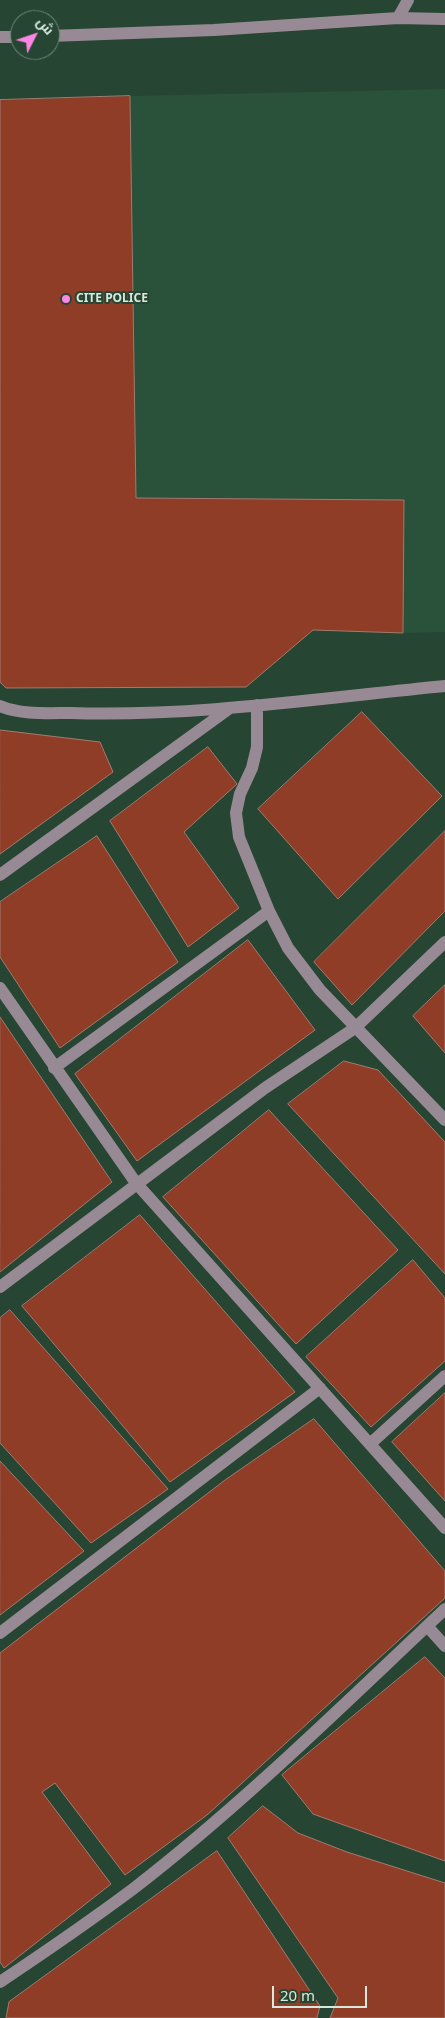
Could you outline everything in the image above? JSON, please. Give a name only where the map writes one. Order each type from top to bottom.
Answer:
[{"type":"street","points":[[398,18],[408,0]]},
{"type":"street","points":[[60,36],[214,30],[398,18],[445,19]]},
{"type":"street","points":[[0,706],[26,712],[112,714],[230,708],[445,686]]},
{"type":"street","points":[[257,705],[257,748],[252,768],[240,794],[236,813],[239,837],[269,911],[288,948],[320,990],[445,1120]]},
{"type":"street","points":[[0,875],[230,708]]},
{"type":"street","points":[[54,1068],[269,911]]},
{"type":"street","points":[[0,1287],[265,1088],[355,1028],[445,942]]},
{"type":"street","points":[[0,988],[136,1183],[445,1528]]},
{"type":"street","points":[[370,1444],[445,1376]]},
{"type":"street","points":[[0,1633],[320,1388]]},
{"type":"street","points":[[0,1982],[133,1889],[215,1821],[292,1754],[445,1609]]},
{"type":"street","points":[[427,1626],[445,1646]]},
{"type":"shaded area","points":[[445,89],[445,632],[403,633],[404,500],[136,498],[130,96]]},
{"type":"building","name":"CITE POLICE","points":[[130,96],[136,498],[404,500],[403,633],[313,630],[246,687],[6,688],[0,682],[0,100]]},
{"type":"building","points":[[362,712],[442,796],[338,899],[258,809]]},
{"type":"building","points":[[0,730],[100,742],[113,772],[0,854]]},
{"type":"building","points":[[208,747],[237,784],[184,832],[239,908],[188,947],[110,821]]},
{"type":"building","points":[[445,831],[445,911],[352,1005],[314,962]]},
{"type":"building","points":[[97,836],[178,962],[60,1048],[0,957],[0,902]]},
{"type":"building","points":[[248,940],[315,1030],[137,1161],[75,1074]]},
{"type":"building","points":[[445,985],[445,1053],[413,1016]]},
{"type":"building","points":[[0,1017],[112,1182],[0,1272]]},
{"type":"building","points":[[344,1061],[378,1070],[445,1142],[445,1274],[288,1104]]},
{"type":"building","points":[[269,1110],[398,1250],[296,1344],[163,1197]]},
{"type":"building","points":[[140,1215],[295,1392],[170,1482],[22,1306]]},
{"type":"building","points":[[413,1260],[445,1298],[445,1361],[371,1427],[306,1357]]},
{"type":"building","points":[[10,1310],[168,1489],[91,1543],[0,1443],[0,1318]]},
{"type":"building","points":[[445,1393],[445,1501],[392,1442]]},
{"type":"building","points":[[314,1419],[445,1571],[445,1598],[207,1815],[125,1875],[55,1783],[42,1792],[111,1884],[4,1968],[0,1962],[0,1653],[225,1480]]},
{"type":"building","points":[[0,1461],[84,1551],[0,1615]]},
{"type":"building","points":[[425,1657],[445,1678],[445,1861],[313,1814],[282,1775]]},
{"type":"building","points":[[263,1806],[298,1833],[347,1852],[445,1883],[445,2018],[330,2018],[338,1998],[228,1838]]},
{"type":"building","points":[[217,1851],[320,2006],[317,2018],[6,2018],[9,2002]]},
{"type":"place","name":"CITE POLICE","points":[[66,299]]}]
